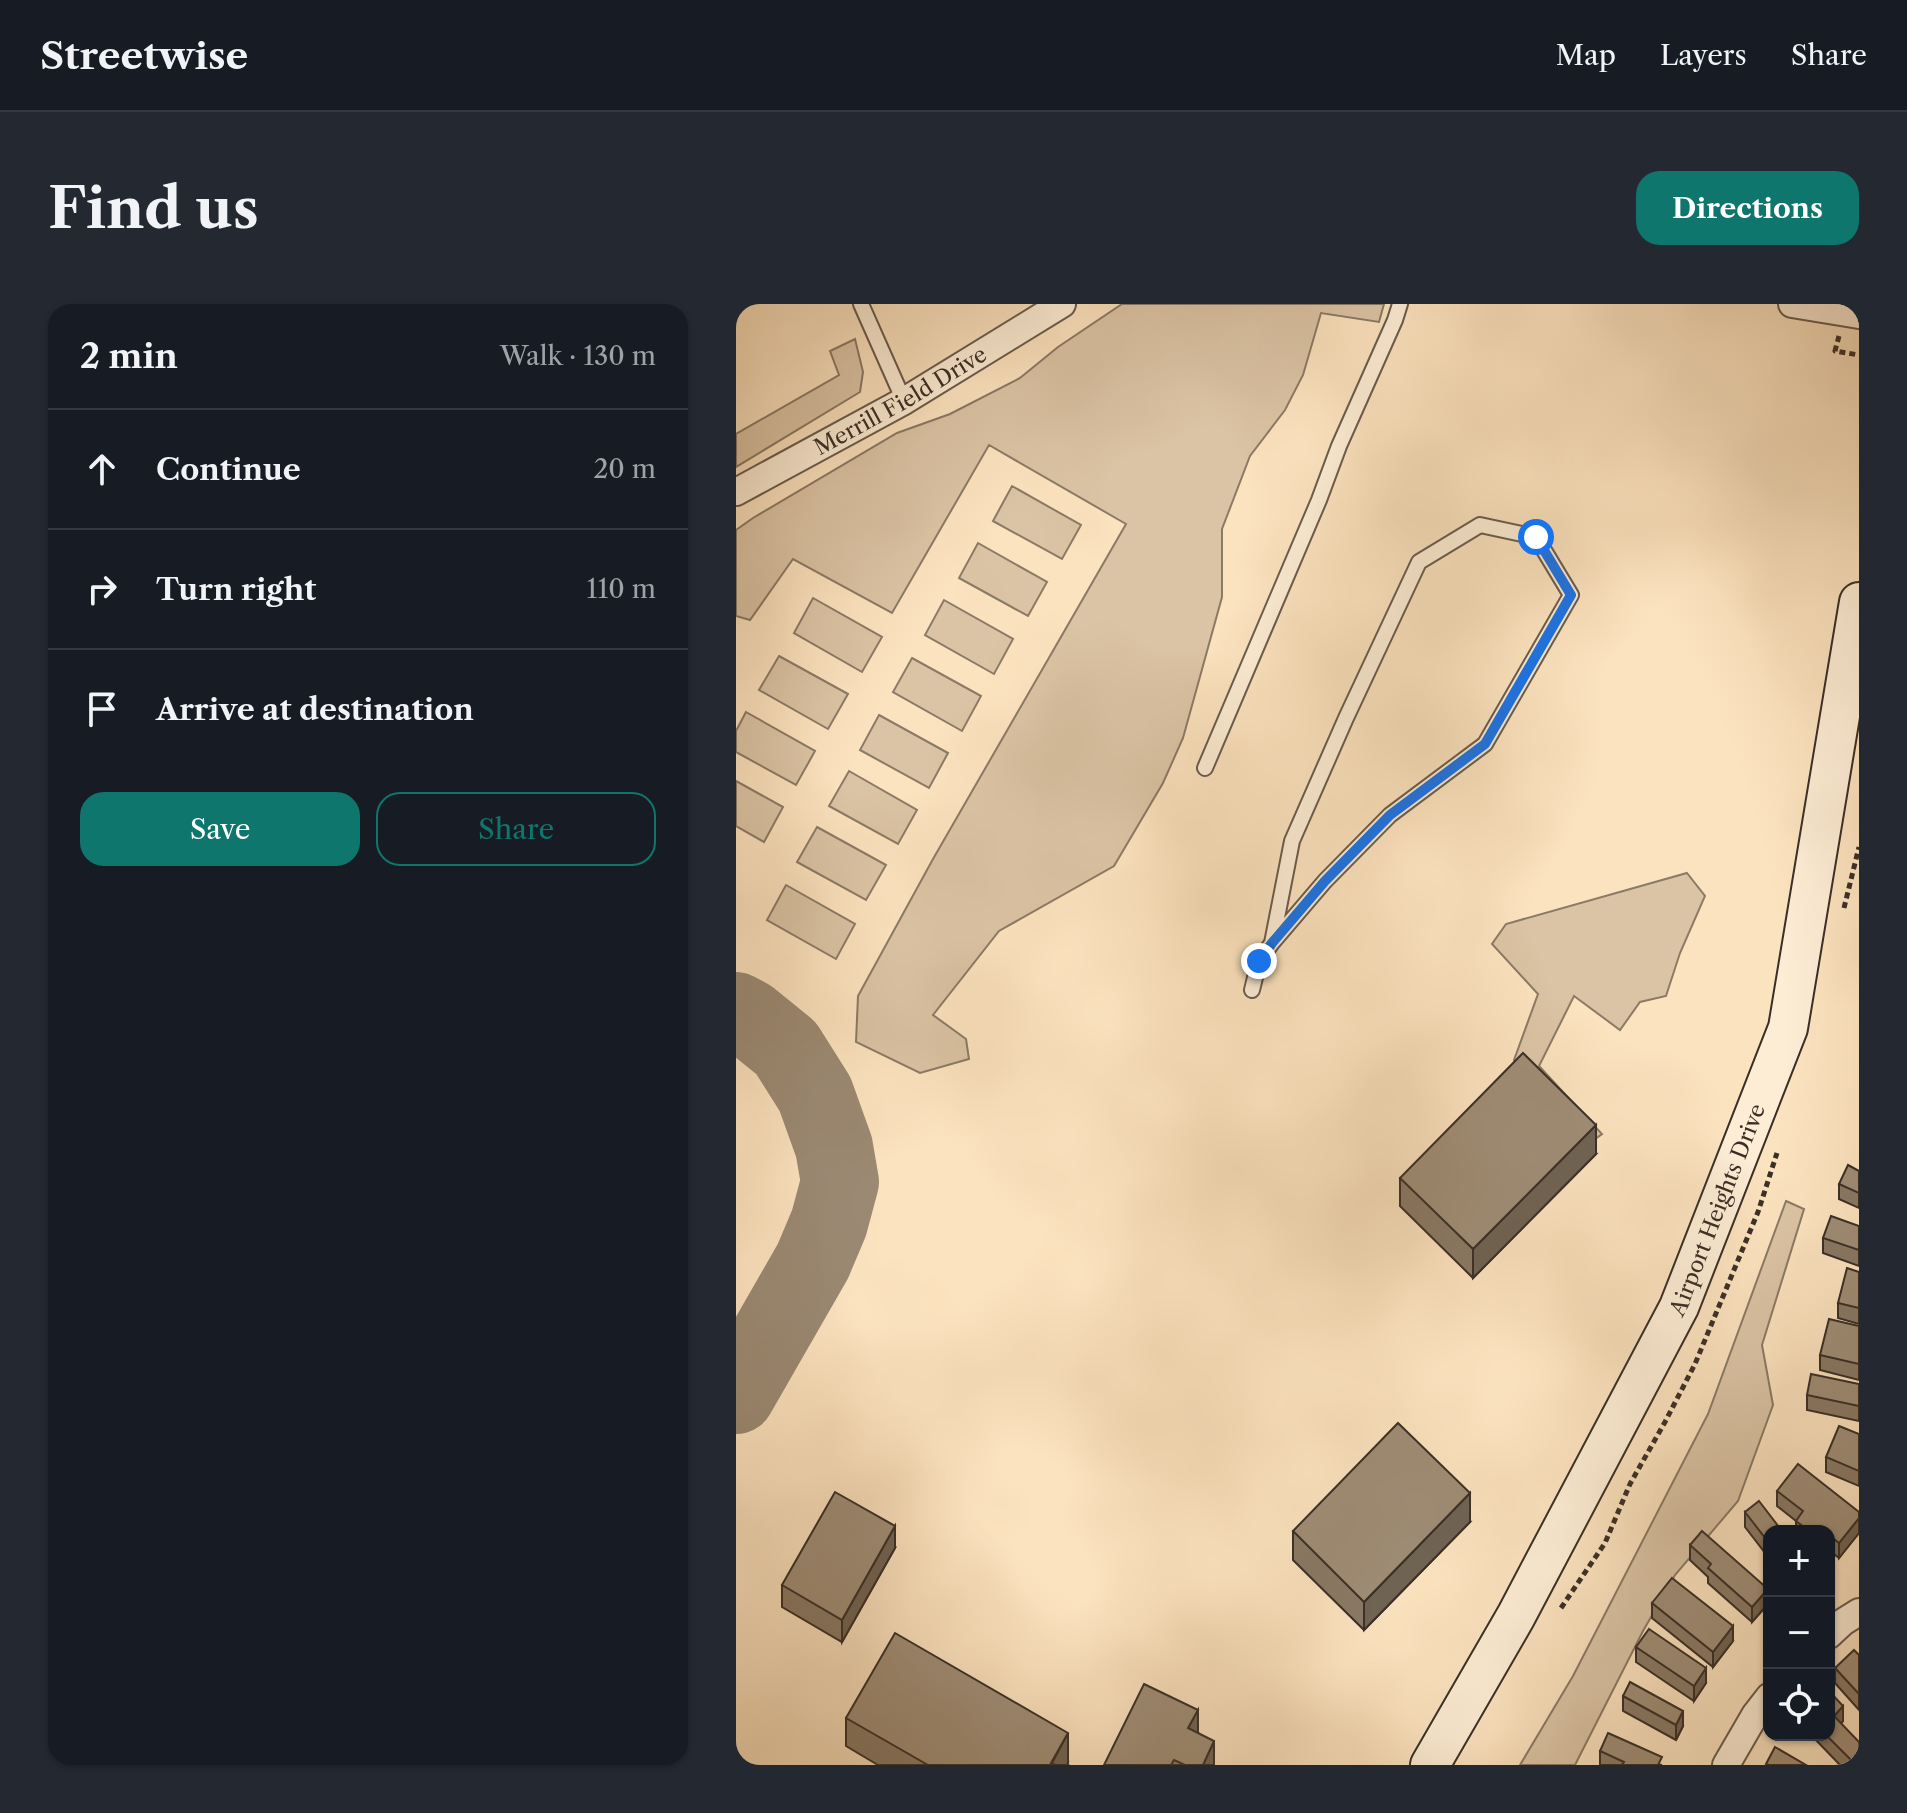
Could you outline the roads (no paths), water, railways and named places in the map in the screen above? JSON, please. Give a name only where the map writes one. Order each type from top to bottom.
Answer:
[{"type":"street","name":"Merrill Field Drive","points":[[736,492],[904,401],[1062,304]]},
{"type":"street","points":[[1792,304],[1859,315]]},
{"type":"street","name":"Airport Heights Drive","points":[[1430,1765],[1516,1616],[1679,1307],[1788,1028],[1859,602]]},
{"type":"street","points":[[1835,1630],[1859,1612]]},
{"type":"street","points":[[1726,1765],[1763,1705]]},
{"type":"lane","points":[[861,304],[904,401]]},
{"type":"lane","points":[[1205,768],[1400,304]]},
{"type":"lane","points":[[1252,990],[1259,961],[1325,881],[1390,815],[1485,744],[1571,595],[1536,537],[1480,525],[1419,562],[1292,841],[1272,943]]}]
